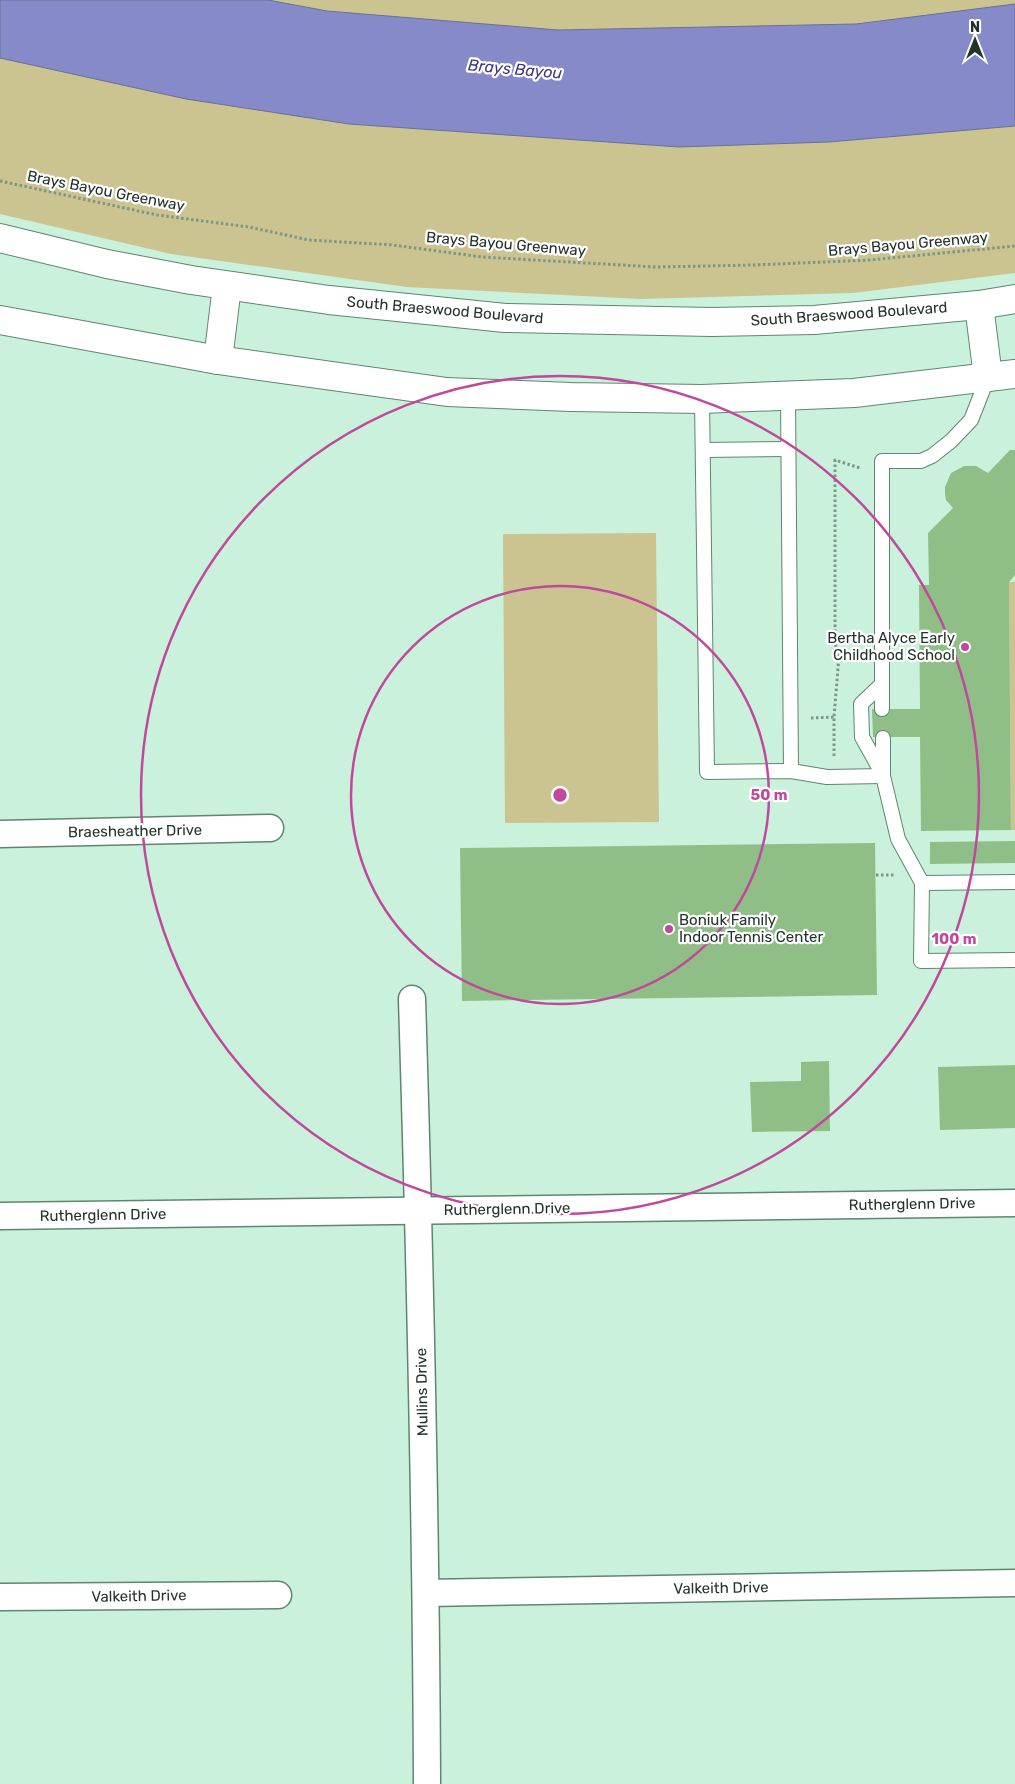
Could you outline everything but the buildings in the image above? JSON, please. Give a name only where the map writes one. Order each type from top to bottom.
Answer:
[{"type":"main road","name":"South Braeswood Boulevard","points":[[0,238],[107,264],[227,286],[330,300],[515,318],[712,322],[814,320],[980,305],[1015,299]]},
{"type":"main road","points":[[218,360],[227,286]]},
{"type":"main road","points":[[980,305],[988,378]]},
{"type":"main road","points":[[0,320],[218,360],[447,392],[571,398],[702,399],[854,393],[1015,374]]},
{"type":"street","name":"Braesheather Drive","points":[[0,834],[270,828]]},
{"type":"street","name":"Mullins Drive","points":[[412,999],[426,1593],[427,1784]]},
{"type":"street","name":"Rutherglenn Drive","points":[[0,1216],[1015,1203]]},
{"type":"street","name":"Valkeith Drive","points":[[426,1593],[1015,1583]]},
{"type":"street","name":"Valkeith Drive","points":[[0,1597],[278,1595]]},
{"type":"lane","points":[[882,710],[882,461],[921,461],[932,456],[951,441],[971,420],[988,378]]},
{"type":"lane","points":[[788,396],[791,771]]},
{"type":"lane","points":[[702,399],[706,772],[791,771],[827,777],[883,776]]},
{"type":"lane","points":[[704,450],[788,450]]},
{"type":"lane","points":[[882,684],[862,704],[862,737],[883,776]]},
{"type":"lane","points":[[883,738],[883,776],[898,839],[922,883],[922,961],[1015,960]]},
{"type":"lane","points":[[922,883],[1015,882]]},
{"type":"path","name":"Brays Bayou Greenway","points":[[0,181],[157,215],[249,227],[309,240],[393,245],[482,257],[656,266],[754,265],[870,260],[1015,246]]},
{"type":"path","points":[[827,777],[834,767],[834,717],[839,656],[836,650],[835,628],[835,460],[860,468]]},
{"type":"path","points":[[790,719],[862,718]]},
{"type":"shaded area","points":[[0,0],[1015,0],[1015,273],[853,293],[641,299],[407,287],[171,254],[0,214]]},
{"type":"shaded area","points":[[656,533],[659,822],[505,823],[503,534]]},
{"type":"shaded area","points":[[1009,582],[1015,582],[1015,830],[1011,830]]},
{"type":"water","name":"Brays Bayou","points":[[0,0],[268,0],[327,11],[558,30],[856,24],[1015,4],[1015,126],[829,142],[679,147],[349,124],[186,99],[0,58]]},
{"type":"place","name":"Bertha Alyce Early Childhood School","points":[[965,647]]},
{"type":"place","name":"Boniuk Family Indoor Tennis Center","points":[[669,929]]}]
